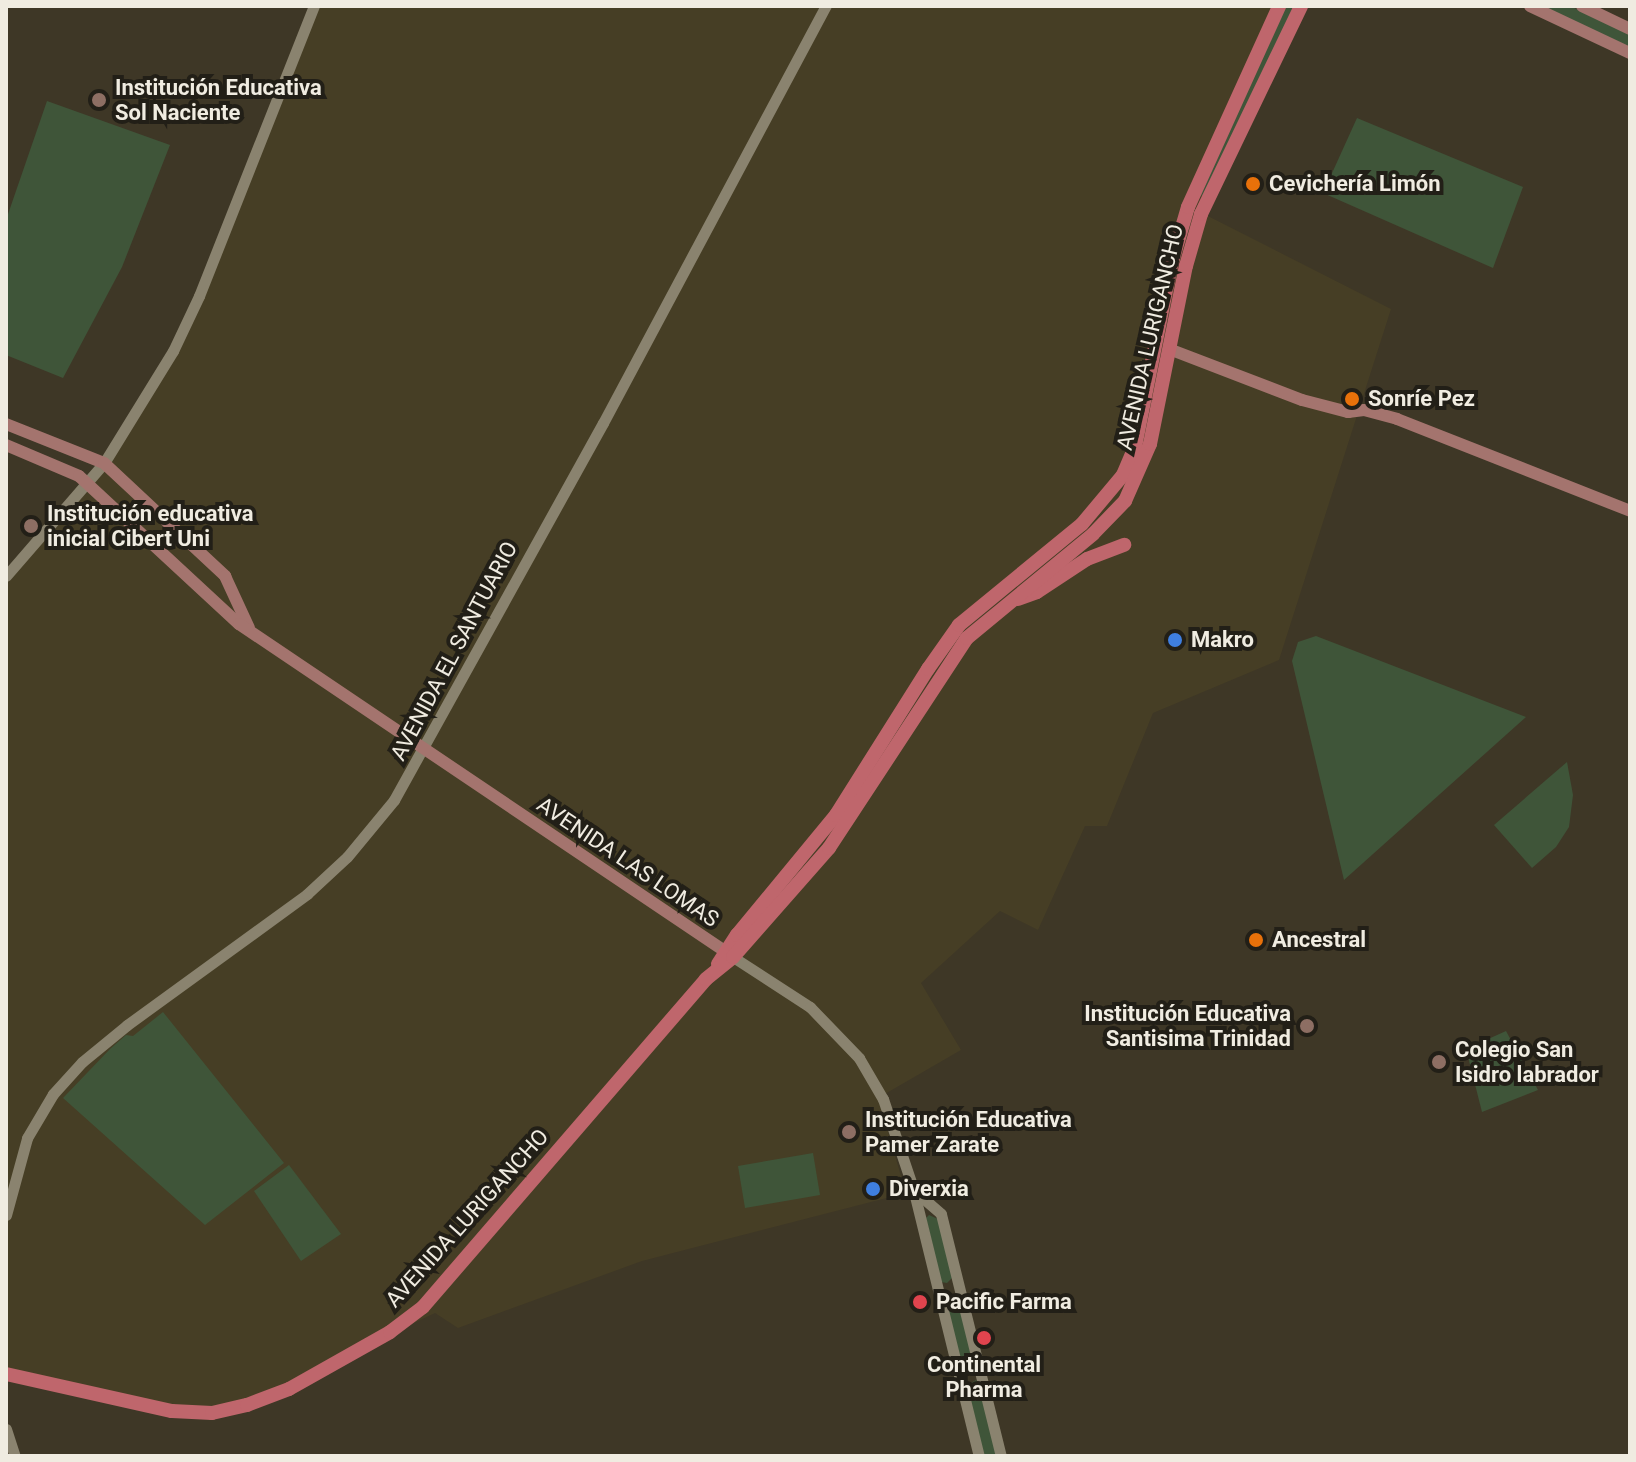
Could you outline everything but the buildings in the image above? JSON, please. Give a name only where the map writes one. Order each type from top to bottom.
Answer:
[{"type":"main road","name":"AVENIDA LURIGANCHO","points":[[900,727],[959,625],[1082,524],[1123,475],[1135,447],[1171,265],[1188,207],[1279,6]]},
{"type":"main road","name":"AVENIDA LURIGANCHO","points":[[6,1374],[197,1414],[247,1405],[320,1373],[398,1327],[423,1307],[729,954],[967,638],[1093,534],[1130,494],[1150,444],[1186,266],[1201,214],[1301,6]]},
{"type":"main road","points":[[1530,6],[1630,53]]},
{"type":"main road","points":[[1582,6],[1630,29]]},
{"type":"main road","points":[[1169,349],[1302,400],[1348,412],[1364,410],[1397,419],[1630,511]]},
{"type":"main road","points":[[6,424],[104,463],[225,576],[249,628]]},
{"type":"main road","name":"AVENIDA LAS LOMAS","points":[[6,445],[57,464],[89,483],[228,614],[729,954]]},
{"type":"main road","points":[[120,512],[125,500],[136,494]]},
{"type":"main road","points":[[1009,601],[1037,592],[1087,559],[1124,545]]},
{"type":"street","points":[[6,576],[89,483],[152,390],[190,318],[314,6]]},
{"type":"street","name":"AVENIDA EL SANTUARIO","points":[[6,1215],[27,1138],[39,1115],[67,1078],[127,1025],[282,914],[347,857],[394,800],[603,423],[826,6]]},
{"type":"street","name":"AVENIDA LAS LOMAS","points":[[729,954],[810,1007],[859,1058],[883,1099],[913,1188],[979,1456]]},
{"type":"street","name":"AVENIDA LAS LOMAS","points":[[913,1188],[941,1214],[1001,1456]]},
{"type":"street","points":[[938,1290],[959,1285]]},
{"type":"street","points":[[959,1378],[979,1373]]},
{"type":"street","points":[[6,1429],[15,1456]]},
{"type":"shaded area","points":[[313,6],[1291,6],[1196,210],[1391,309],[1279,660],[1153,713],[1107,826],[1085,826],[1038,930],[1000,911],[921,983],[961,1050],[878,1098],[906,1193],[642,1261],[458,1328],[435,1313],[249,1401],[182,1416],[6,1371],[6,578],[90,479],[157,376],[201,291]]},
{"type":"green space","points":[[1285,6],[1296,6],[1204,197],[1200,195]]},
{"type":"green space","points":[[1541,6],[1570,6],[1630,34],[1630,48]]},
{"type":"green space","points":[[47,101],[170,145],[122,267],[63,378],[6,355],[6,220]]},
{"type":"green space","points":[[1357,118],[1523,187],[1493,268],[1323,193]]},
{"type":"green space","points":[[1316,636],[1526,717],[1344,880],[1292,661],[1298,642]]},
{"type":"green space","points":[[1567,762],[1573,795],[1569,827],[1556,847],[1532,868],[1494,825]]},
{"type":"green space","points":[[163,1012],[284,1163],[205,1225],[63,1098],[126,1035],[133,1036]]},
{"type":"green space","points":[[1506,1031],[1538,1090],[1482,1112],[1466,1049]]},
{"type":"green space","points":[[813,1153],[820,1195],[745,1208],[738,1166]]},
{"type":"green space","points":[[289,1165],[341,1234],[301,1261],[254,1191]]},
{"type":"green space","points":[[929,1215],[938,1219],[953,1277],[947,1283],[941,1282],[926,1218]]},
{"type":"green space","points":[[954,1294],[974,1362],[967,1371],[961,1368],[944,1299]]},
{"type":"green space","points":[[976,1380],[981,1385],[999,1456],[984,1456],[966,1386]]},
{"type":"place","name":"Institución Educativa Sol Naciente","points":[[99,100]]},
{"type":"place","name":"Cevichería Limón","points":[[1253,184]]},
{"type":"place","name":"Sonríe Pez","points":[[1352,399]]},
{"type":"place","name":"Institución educativa inicial Cibert Uni","points":[[31,526]]},
{"type":"place","name":"Makro","points":[[1175,640]]},
{"type":"place","name":"Ancestral","points":[[1256,940]]},
{"type":"place","name":"Institución Educativa Santisima Trinidad","points":[[1307,1026]]},
{"type":"place","name":"Colegio San Isidro labrador","points":[[1439,1062]]},
{"type":"place","name":"Institución Educativa Pamer Zarate","points":[[849,1132]]},
{"type":"place","name":"Diverxia","points":[[873,1189]]},
{"type":"place","name":"Pacific Farma","points":[[920,1302]]},
{"type":"place","name":"Continental Pharma","points":[[984,1338]]}]
